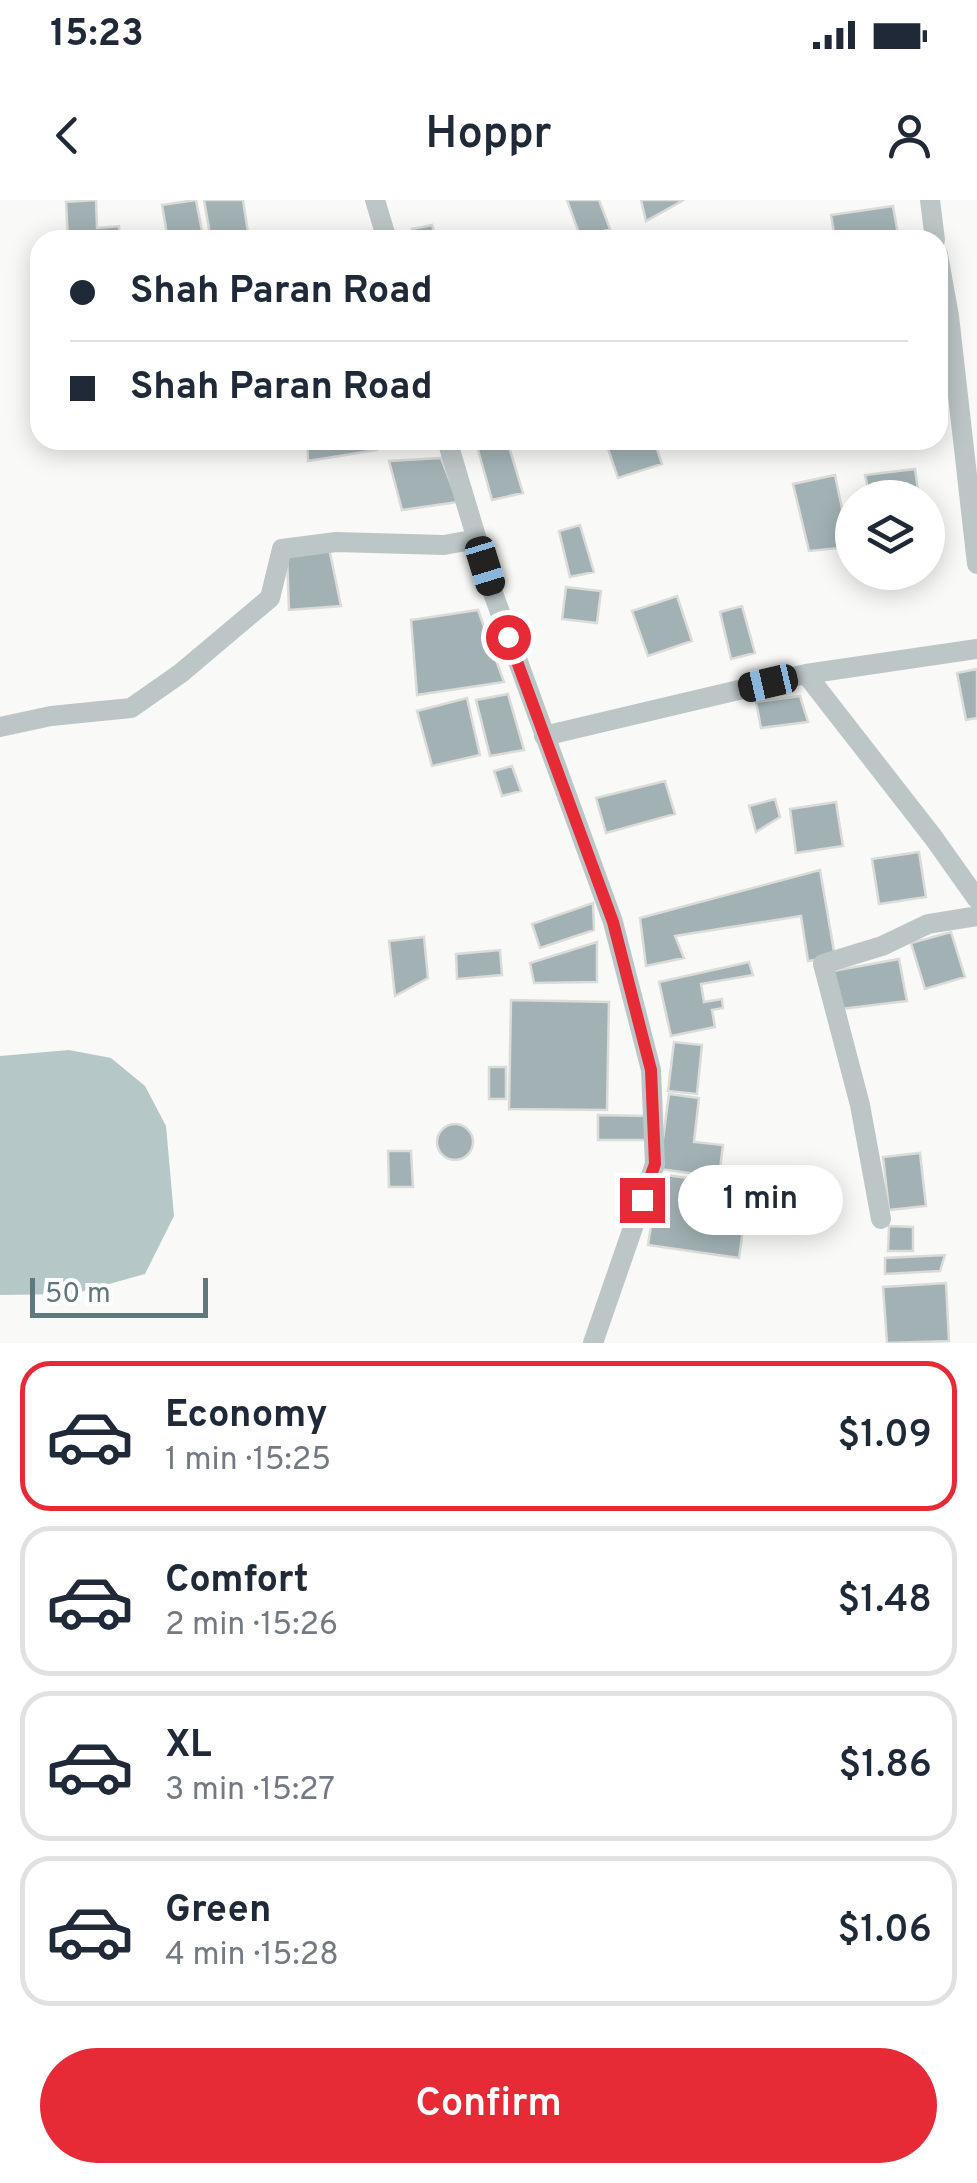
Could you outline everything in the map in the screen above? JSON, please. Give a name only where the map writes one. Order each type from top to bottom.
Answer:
[{"type":"street","points":[[375,200],[384,230]]},
{"type":"street","points":[[930,200],[934,230]]},
{"type":"street","points":[[948,310],[968,401],[977,564]]},
{"type":"street","points":[[450,450],[544,736],[613,922],[651,1070],[655,1164],[593,1343]]},
{"type":"street","points":[[0,726],[131,708],[270,598],[282,549],[336,542],[444,544],[477,539]]},
{"type":"street","points":[[544,736],[806,674],[977,649]]},
{"type":"street","points":[[806,674],[977,899]]},
{"type":"street","points":[[881,1219],[860,1105],[824,964],[882,946],[928,924],[977,916]]},
{"type":"shaded area","points":[[69,1050],[111,1058],[145,1086],[166,1126],[174,1216],[145,1274],[73,1294],[0,1295],[0,1056]]},
{"type":"building","points":[[96,200],[97,228],[119,226],[119,230],[67,230],[66,202]]},
{"type":"building","points":[[196,200],[202,230],[166,230],[162,205]]},
{"type":"building","points":[[204,200],[243,200],[248,230],[209,230]]},
{"type":"building","points":[[567,200],[599,200],[610,229],[578,230]]},
{"type":"building","points":[[641,200],[684,200],[646,221]]},
{"type":"building","points":[[893,206],[897,230],[833,230],[831,215]]},
{"type":"building","points":[[432,225],[434,230],[412,230]]},
{"type":"building","points":[[307,450],[377,450],[308,461]]},
{"type":"building","points":[[478,450],[510,450],[523,493],[492,500]]},
{"type":"building","points":[[608,450],[657,450],[662,464],[618,478]]},
{"type":"building","points":[[441,458],[458,502],[402,510],[389,461]]},
{"type":"building","points":[[915,469],[917,480],[866,480],[865,475]]},
{"type":"building","points":[[835,475],[835,548],[809,551],[793,484]]},
{"type":"building","points":[[580,525],[594,572],[570,577],[559,531]]},
{"type":"building","points":[[329,548],[341,606],[289,610],[287,557]]},
{"type":"building","points":[[566,587],[601,591],[597,623],[562,619]]},
{"type":"building","points":[[677,596],[692,641],[648,656],[632,611]]},
{"type":"building","points":[[742,606],[755,653],[731,659],[720,612]]},
{"type":"building","points":[[478,610],[504,682],[417,695],[411,620]]},
{"type":"building","points":[[977,669],[977,718],[966,720],[957,673]]},
{"type":"building","points":[[508,694],[524,750],[490,756],[476,700]]},
{"type":"building","points":[[800,696],[808,722],[761,728],[756,702]]},
{"type":"building","points":[[467,698],[480,755],[432,766],[417,711]]},
{"type":"building","points":[[512,766],[521,791],[502,796],[494,771]]},
{"type":"building","points":[[665,781],[675,814],[606,833],[596,798]]},
{"type":"building","points":[[775,799],[780,817],[756,832],[749,806]]},
{"type":"building","points":[[836,802],[843,846],[796,853],[790,809]]},
{"type":"building","points":[[919,852],[926,897],[879,904],[872,859]]},
{"type":"building","points":[[820,870],[835,957],[808,961],[801,916],[675,936],[684,958],[646,966],[640,918]]},
{"type":"building","points":[[593,903],[594,930],[540,948],[532,924]]},
{"type":"building","points":[[951,932],[965,977],[925,989],[911,943]]},
{"type":"building","points":[[424,937],[428,978],[395,996],[389,941]]},
{"type":"building","points":[[597,942],[597,982],[534,983],[530,963]]},
{"type":"building","points":[[500,950],[502,975],[457,979],[456,954]]},
{"type":"building","points":[[899,959],[907,1001],[841,1009],[833,971]]},
{"type":"building","points":[[749,962],[753,975],[701,984],[704,1002],[722,999],[723,1008],[712,1010],[715,1027],[671,1036],[659,982]]},
{"type":"building","points":[[511,1000],[609,1002],[607,1110],[509,1109]]},
{"type":"building","points":[[674,1042],[702,1045],[697,1094],[668,1091]]},
{"type":"building","points":[[489,1067],[506,1067],[506,1099],[489,1099]]},
{"type":"building","points":[[669,1094],[699,1098],[694,1142],[723,1145],[719,1177],[659,1169]]},
{"type":"building","points":[[598,1115],[647,1116],[647,1140],[598,1140]]},
{"type":"building","points":[[455,1124],[468,1129],[473,1142],[468,1155],[455,1160],[442,1155],[437,1142],[442,1129]]},
{"type":"building","points":[[388,1151],[411,1151],[413,1187],[389,1187]]},
{"type":"building","points":[[920,1153],[926,1206],[889,1210],[883,1157]]},
{"type":"building","points":[[659,1174],[749,1187],[739,1258],[648,1245]]},
{"type":"building","points":[[889,1226],[913,1227],[913,1251],[888,1251]]},
{"type":"building","points":[[945,1255],[940,1271],[885,1274],[885,1258]]},
{"type":"building","points":[[946,1283],[949,1341],[887,1343],[883,1287]]},
{"type":"route","points":[[508,637],[613,922],[651,1070],[655,1164],[642,1200]]}]
